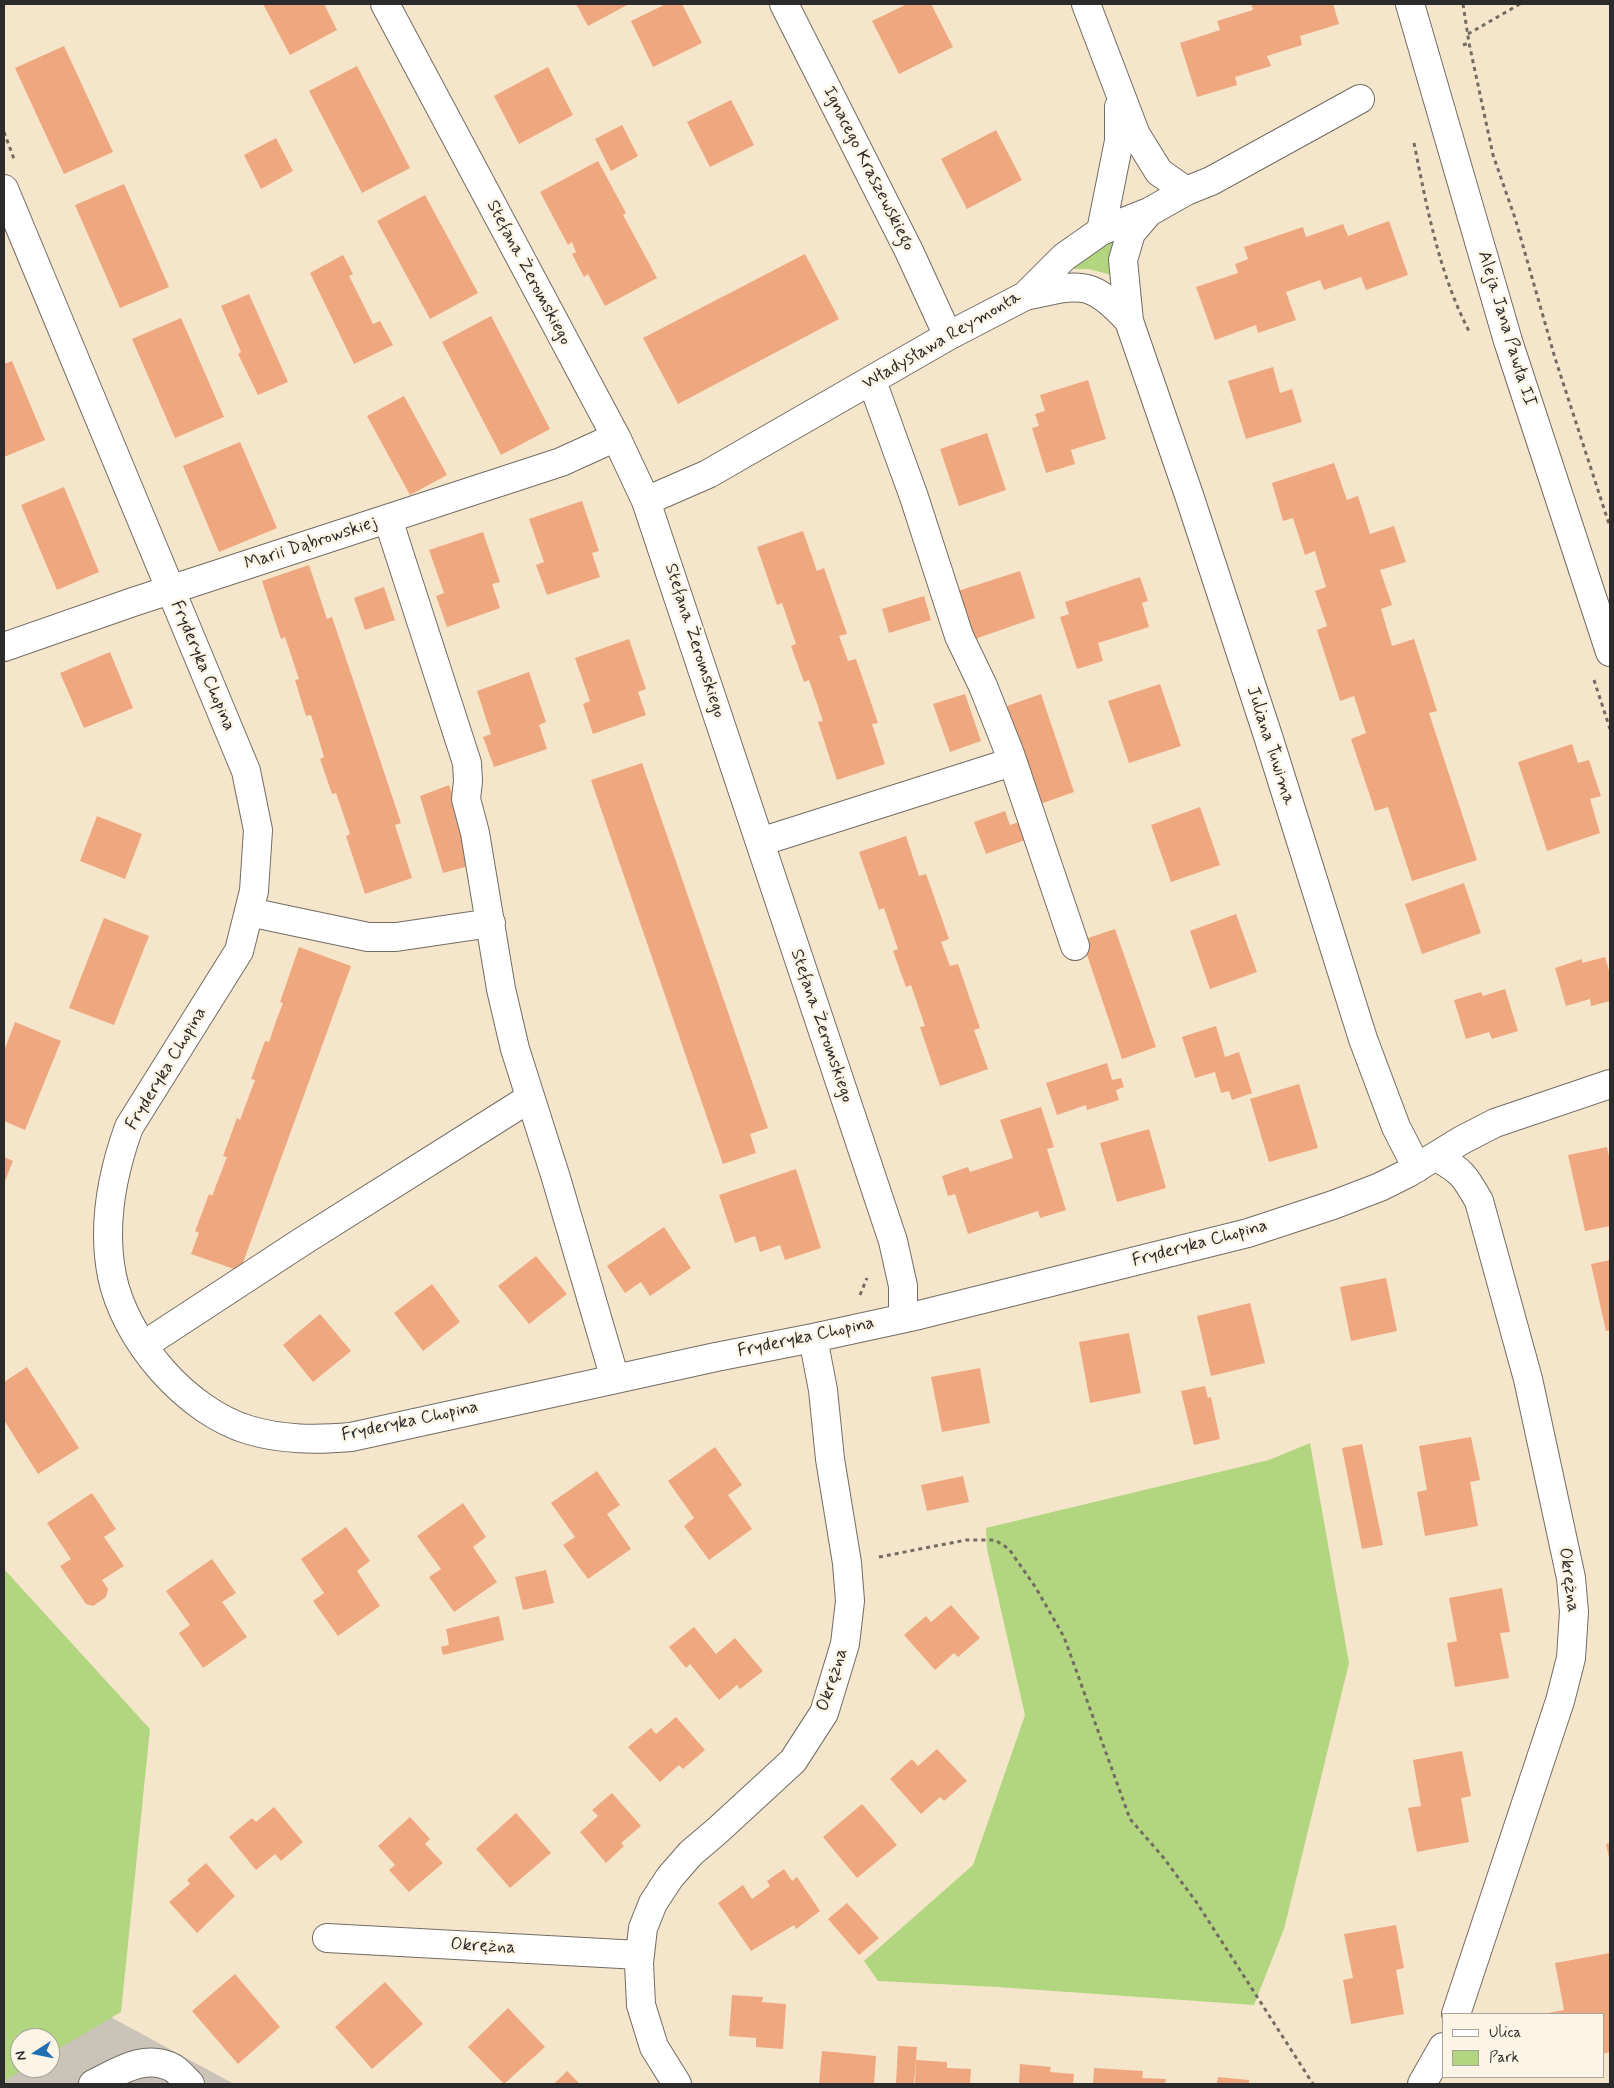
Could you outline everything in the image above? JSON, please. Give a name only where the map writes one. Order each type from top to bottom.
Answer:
[{"type":"street","name":"Stefana Żeromskiego","points":[[385,4],[616,437],[646,501],[893,1241],[903,1286],[903,1318]]},
{"type":"street","name":"Ignacego Kraszewskiego","points":[[784,4],[909,251],[948,336]]},
{"type":"street","points":[[1086,4],[1118,94],[1136,135],[1159,172],[1186,191]]},
{"type":"street","name":"Aleja Jana Pawła II","points":[[1410,4],[1508,341],[1610,652]]},
{"type":"street","points":[[1101,231],[1119,141],[1118,94]]},
{"type":"street","name":"Władysława Reymonta","points":[[646,501],[708,474],[948,336],[1025,296],[1064,257],[1101,231],[1149,212],[1186,191],[1228,172],[1360,99]]},
{"type":"street","name":"Fryderyka Chopina","points":[[4,189],[246,771],[258,830],[254,891],[239,951],[129,1127],[113,1181],[108,1240],[112,1276],[123,1309],[144,1345],[167,1377],[197,1404],[220,1418],[242,1427],[281,1437],[319,1439],[351,1437],[615,1378],[903,1318],[1248,1233],[1333,1205],[1380,1187],[1495,1123],[1610,1084]]},
{"type":"street","name":"Juliana Tuwima","points":[[1149,212],[1131,233],[1124,260],[1129,321],[1265,726],[1363,1039],[1396,1127],[1426,1162]]},
{"type":"street","name":"Juliana Tuwima","points":[[1025,296],[1071,287],[1092,289],[1112,303],[1129,321]]},
{"type":"street","points":[[872,381],[914,497],[959,636],[983,686],[1012,762],[1075,946]]},
{"type":"street","name":"Marii Dąbrowskiej","points":[[4,647],[170,590],[561,462],[616,437]]},
{"type":"street","points":[[388,519],[467,763],[466,799],[475,833],[491,923],[500,989],[515,1049],[556,1178],[615,1378]]},
{"type":"street","points":[[760,842],[1012,762]]},
{"type":"street","points":[[249,912],[368,937],[396,937],[491,923]]},
{"type":"street","points":[[144,1345],[303,1241],[530,1098]]},
{"type":"street","name":"Okrężna","points":[[1426,1162],[1454,1166],[1466,1177],[1479,1201],[1528,1379],[1571,1578],[1574,1612],[1571,1658],[1560,1701],[1456,2013]]},
{"type":"street","name":"Okrężna","points":[[677,2084],[654,2047],[641,2005],[640,1955],[643,1928],[652,1903],[670,1877],[691,1853],[793,1761],[824,1713],[845,1644],[850,1601],[847,1563],[830,1459],[823,1390],[813,1338]]},
{"type":"street","name":"Okrężna","points":[[327,1938],[640,1955]]},
{"type":"street","points":[[1422,2084],[1442,2049]]},
{"type":"street","points":[[93,2084],[133,2065],[154,2062],[174,2068],[190,2084]]},
{"type":"path","points":[[1463,4],[1469,43],[1493,155],[1515,218],[1555,358],[1610,527]]},
{"type":"path","points":[[1468,34],[1520,4]]},
{"type":"path","points":[[1463,45],[1469,43]]},
{"type":"path","points":[[847,1563],[966,1540],[995,1540],[1009,1549],[1036,1588],[1064,1637],[1130,1820],[1163,1857],[1197,1903],[1313,2084]]},
{"type":"shaded area","points":[[35,1976],[234,2084],[4,2084],[4,1995]]},
{"type":"green space","points":[[1122,230],[1115,276],[1089,269],[1070,269]]},
{"type":"green space","points":[[1310,1443],[1349,1663],[1284,1929],[1254,2005],[997,1987],[878,1981],[864,1961],[973,1865],[1025,1715],[987,1549],[986,1528],[1269,1460]]},
{"type":"green space","points":[[4,1569],[150,1729],[121,2012],[60,2048],[60,2028],[10,2028],[10,2077],[4,2081]]},
{"type":"building","points":[[263,4],[324,4],[337,30],[290,55]]},
{"type":"building","points":[[576,4],[629,4],[588,26]]},
{"type":"building","points":[[666,4],[682,4],[702,43],[653,67],[631,21]]},
{"type":"building","points":[[907,4],[931,4],[953,47],[899,74],[872,21]]},
{"type":"building","points":[[1251,4],[1333,4],[1339,24],[1300,36],[1302,45],[1267,56],[1271,66],[1235,77],[1237,85],[1197,97],[1180,43],[1220,30],[1217,21],[1253,10]]},
{"type":"building","points":[[64,46],[113,152],[64,174],[15,68]]},
{"type":"building","points":[[357,66],[410,168],[362,193],[309,91]]},
{"type":"building","points":[[548,67],[573,115],[519,144],[494,96]]},
{"type":"building","points":[[731,100],[754,145],[710,167],[687,122]]},
{"type":"building","points":[[622,125],[638,156],[611,171],[595,139]]},
{"type":"building","points":[[996,130],[1022,180],[967,209],[941,159]]},
{"type":"building","points":[[276,138],[293,171],[261,189],[244,155]]},
{"type":"building","points":[[598,161],[626,213],[623,215],[657,278],[605,306],[588,274],[584,277],[572,254],[576,252],[572,242],[568,245],[540,192]]},
{"type":"building","points":[[124,184],[169,287],[120,308],[75,205]]},
{"type":"building","points":[[425,195],[478,293],[430,319],[377,221]]},
{"type":"building","points":[[1389,221],[1408,275],[1366,290],[1361,277],[1324,290],[1320,280],[1286,292],[1296,320],[1258,333],[1256,325],[1215,340],[1196,287],[1238,273],[1235,264],[1248,259],[1244,247],[1303,227],[1306,237],[1343,224],[1348,236]]},
{"type":"building","points":[[805,254],[839,319],[678,404],[643,338]]},
{"type":"building","points":[[343,255],[353,274],[349,276],[373,324],[380,321],[393,345],[354,364],[310,273]]},
{"type":"building","points":[[249,294],[288,382],[258,395],[238,354],[241,352],[221,306]]},
{"type":"building","points":[[491,316],[550,429],[501,455],[442,342]]},
{"type":"building","points":[[181,318],[224,417],[175,438],[132,339]]},
{"type":"building","points":[[12,361],[45,440],[4,457],[4,364]]},
{"type":"building","points":[[1273,367],[1280,393],[1292,389],[1302,422],[1246,439],[1228,381]]},
{"type":"building","points":[[1088,380],[1106,439],[1071,450],[1075,464],[1046,473],[1032,428],[1039,426],[1035,414],[1045,411],[1040,395]]},
{"type":"building","points":[[404,396],[447,475],[410,495],[367,416]]},
{"type":"building","points":[[987,433],[1006,490],[959,506],[940,449]]},
{"type":"building","points":[[240,442],[277,528],[219,552],[183,466]]},
{"type":"building","points":[[1334,463],[1347,500],[1358,496],[1370,534],[1394,526],[1406,562],[1380,570],[1392,605],[1381,609],[1392,646],[1414,639],[1437,711],[1429,713],[1477,860],[1412,881],[1388,807],[1375,811],[1351,739],[1366,733],[1354,696],[1340,701],[1317,630],[1327,626],[1315,591],[1326,587],[1315,551],[1305,555],[1293,518],[1283,521],[1272,483]]},
{"type":"building","points":[[64,487],[99,572],[57,590],[21,505]]},
{"type":"building","points":[[582,501],[599,551],[592,553],[600,577],[547,595],[536,565],[544,562],[529,519]]},
{"type":"building","points":[[803,531],[817,571],[824,568],[847,634],[839,636],[848,661],[856,659],[878,723],[872,724],[885,764],[837,780],[818,722],[823,721],[809,680],[804,682],[791,646],[796,644],[782,603],[777,605],[757,547]]},
{"type":"building","points":[[483,532],[500,582],[492,584],[500,608],[447,627],[436,596],[444,593],[429,550]]},
{"type":"building","points":[[309,565],[327,619],[332,617],[401,823],[395,825],[412,878],[365,894],[346,836],[350,834],[336,793],[332,794],[320,759],[324,757],[311,715],[306,716],[295,680],[299,679],[285,637],[281,639],[262,581]]},
{"type":"building","points":[[1020,571],[1035,618],[972,640],[955,592]]},
{"type":"building","points":[[1140,577],[1148,601],[1142,603],[1149,627],[1098,643],[1103,661],[1077,669],[1060,617],[1069,614],[1065,602]]},
{"type":"building","points":[[384,587],[395,620],[365,630],[354,598]]},
{"type":"building","points":[[924,596],[931,620],[889,633],[882,609]]},
{"type":"building","points":[[629,639],[646,689],[638,692],[646,715],[593,734],[583,704],[590,701],[575,658]]},
{"type":"building","points":[[110,652],[133,708],[84,728],[60,673]]},
{"type":"building","points":[[529,672],[546,722],[539,725],[547,749],[494,767],[483,737],[491,734],[477,691]]},
{"type":"building","points":[[1160,684],[1181,746],[1129,763],[1108,701]]},
{"type":"building","points":[[965,694],[981,741],[950,752],[933,704]]},
{"type":"building","points":[[1041,694],[1074,792],[1040,804],[1007,706]]},
{"type":"building","points":[[1572,744],[1578,763],[1589,760],[1601,796],[1590,799],[1600,833],[1547,851],[1518,762]]},
{"type":"building","points":[[642,763],[768,1128],[750,1134],[756,1153],[723,1164],[591,780]]},
{"type":"building","points":[[449,785],[461,819],[473,865],[443,873],[420,796]]},
{"type":"building","points":[[1200,807],[1220,865],[1171,882],[1151,825]]},
{"type":"building","points":[[1005,811],[1010,825],[1019,822],[1025,840],[986,854],[974,822]]},
{"type":"building","points":[[97,816],[142,834],[125,879],[80,861]]},
{"type":"building","points":[[906,836],[919,876],[926,874],[949,939],[941,942],[950,966],[958,964],[980,1028],[974,1030],[988,1069],[940,1086],[920,1027],[925,1026],[911,985],[906,987],[893,951],[898,949],[884,908],[879,910],[859,852]]},
{"type":"building","points":[[1464,883],[1481,933],[1422,954],[1405,904]]},
{"type":"building","points":[[1236,914],[1257,972],[1210,989],[1190,931]]},
{"type":"building","points":[[104,918],[149,936],[114,1025],[69,1008]]},
{"type":"building","points":[[1115,929],[1156,1047],[1122,1059],[1082,940]]},
{"type":"building","points":[[299,947],[351,966],[240,1271],[191,1254],[199,1233],[195,1231],[209,1194],[212,1196],[227,1157],[223,1156],[237,1118],[240,1120],[255,1080],[251,1079],[265,1041],[269,1042],[283,1003],[280,1002]]},
{"type":"building","points":[[1605,957],[1610,974],[1610,1001],[1591,1006],[1590,999],[1566,1006],[1555,968],[1582,959],[1582,963]]},
{"type":"building","points":[[1505,989],[1518,1031],[1492,1039],[1489,1032],[1466,1039],[1454,1000],[1481,992],[1483,996]]},
{"type":"building","points":[[15,1022],[61,1041],[25,1130],[4,1121],[4,1051]]},
{"type":"building","points":[[1216,1026],[1225,1057],[1239,1052],[1252,1093],[1232,1100],[1229,1091],[1221,1093],[1215,1072],[1195,1078],[1182,1037]]},
{"type":"building","points":[[1107,1063],[1112,1080],[1121,1078],[1124,1087],[1116,1090],[1119,1100],[1087,1110],[1086,1105],[1057,1115],[1046,1083]]},
{"type":"building","points":[[1299,1084],[1318,1148],[1269,1162],[1250,1099]]},
{"type":"building","points":[[1041,1107],[1054,1147],[1047,1149],[1066,1210],[1040,1218],[1038,1211],[968,1234],[955,1194],[948,1196],[942,1176],[968,1167],[970,1172],[1013,1158],[1000,1120]]},
{"type":"building","points":[[1149,1129],[1166,1188],[1117,1202],[1100,1143]]},
{"type":"building","points":[[1607,1147],[1610,1161],[1610,1226],[1585,1231],[1568,1155]]},
{"type":"building","points":[[4,1157],[13,1161],[4,1184]]},
{"type":"building","points":[[796,1169],[821,1248],[785,1260],[780,1245],[760,1252],[755,1236],[735,1243],[719,1195]]},
{"type":"building","points":[[664,1227],[691,1268],[650,1296],[641,1282],[625,1293],[607,1266]]},
{"type":"building","points":[[536,1256],[567,1294],[529,1324],[498,1286]]},
{"type":"building","points":[[1610,1260],[1610,1330],[1606,1331],[1591,1264]]},
{"type":"building","points":[[1386,1278],[1397,1331],[1351,1341],[1340,1287]]},
{"type":"building","points":[[432,1284],[460,1322],[423,1351],[394,1313]]},
{"type":"building","points":[[1250,1303],[1265,1363],[1211,1376],[1197,1316]]},
{"type":"building","points":[[320,1314],[351,1351],[313,1382],[283,1345]]},
{"type":"building","points":[[1129,1333],[1141,1393],[1090,1403],[1079,1342]]},
{"type":"building","points":[[27,1367],[79,1448],[38,1474],[4,1420],[4,1382]]},
{"type":"building","points":[[980,1368],[990,1423],[942,1432],[931,1377]]},
{"type":"building","points":[[1205,1386],[1208,1398],[1211,1397],[1220,1439],[1194,1445],[1181,1391]]},
{"type":"building","points":[[1471,1437],[1480,1480],[1470,1482],[1478,1526],[1425,1536],[1417,1492],[1427,1490],[1419,1446]]},
{"type":"building","points":[[1362,1444],[1383,1545],[1362,1549],[1342,1448]]},
{"type":"building","points":[[715,1447],[742,1485],[728,1495],[752,1529],[709,1560],[684,1526],[694,1518],[668,1481]]},
{"type":"building","points":[[597,1471],[620,1505],[607,1514],[631,1549],[588,1579],[563,1545],[575,1537],[551,1503]]},
{"type":"building","points":[[963,1476],[969,1502],[927,1511],[921,1485]]},
{"type":"building","points":[[92,1493],[116,1529],[104,1537],[124,1566],[102,1580],[108,1589],[106,1597],[93,1606],[86,1604],[60,1566],[71,1559],[47,1523]]},
{"type":"building","points":[[463,1503],[486,1537],[473,1547],[497,1582],[454,1612],[429,1577],[441,1569],[417,1536]]},
{"type":"building","points":[[346,1527],[370,1561],[357,1571],[380,1606],[338,1636],[313,1601],[324,1593],[301,1559]]},
{"type":"building","points":[[212,1559],[236,1593],[222,1602],[247,1637],[203,1668],[179,1633],[190,1625],[166,1591]]},
{"type":"building","points":[[546,1570],[554,1603],[523,1610],[515,1577]]},
{"type":"building","points":[[1502,1588],[1510,1632],[1500,1633],[1509,1678],[1455,1687],[1447,1643],[1457,1641],[1449,1598]]},
{"type":"building","points":[[951,1605],[980,1638],[958,1657],[954,1653],[935,1670],[904,1635],[926,1616],[931,1622]]},
{"type":"building","points":[[499,1616],[504,1640],[443,1655],[441,1647],[449,1645],[446,1629]]},
{"type":"building","points":[[694,1627],[716,1654],[735,1638],[763,1671],[740,1689],[737,1685],[719,1700],[690,1664],[686,1668],[669,1647]]},
{"type":"building","points":[[676,1717],[705,1750],[683,1769],[679,1765],[660,1782],[628,1747],[651,1728],[656,1734]]},
{"type":"building","points":[[937,1749],[967,1781],[944,1801],[940,1797],[921,1814],[890,1779],[912,1759],[918,1766]]},
{"type":"building","points":[[1462,1751],[1471,1796],[1461,1798],[1469,1842],[1417,1852],[1408,1808],[1421,1806],[1413,1760]]},
{"type":"building","points":[[612,1793],[641,1826],[621,1843],[624,1846],[606,1863],[580,1832],[598,1816],[592,1810]]},
{"type":"building","points":[[862,1804],[897,1845],[857,1878],[823,1837]]},
{"type":"building","points":[[274,1807],[303,1842],[281,1861],[275,1854],[256,1870],[229,1837],[252,1818],[256,1822]]},
{"type":"building","points":[[516,1813],[551,1853],[510,1888],[476,1849]]},
{"type":"building","points":[[410,1817],[430,1839],[425,1844],[443,1863],[409,1892],[389,1870],[395,1865],[378,1846]]},
{"type":"building","points":[[1610,1843],[1610,1858],[1609,1858],[1606,1844]]},
{"type":"building","points":[[206,1863],[235,1896],[197,1933],[169,1902],[190,1884],[187,1880]]},
{"type":"building","points":[[784,1869],[792,1881],[797,1877],[820,1911],[796,1929],[794,1925],[751,1951],[718,1903],[743,1885],[752,1899],[770,1886],[767,1881]]},
{"type":"building","points":[[847,1903],[879,1938],[859,1955],[828,1919]]},
{"type":"building","points":[[1396,1925],[1404,1968],[1396,1970],[1404,2014],[1351,2024],[1343,1980],[1353,1978],[1344,1934]]},
{"type":"building","points":[[1610,1953],[1610,2052],[1604,2054],[1604,2013],[1548,2013],[1564,2010],[1555,1963]]},
{"type":"building","points":[[235,1974],[280,2027],[238,2064],[192,2011]]},
{"type":"building","points":[[385,1982],[423,2024],[372,2069],[335,2027]]},
{"type":"building","points":[[732,1995],[763,1997],[762,2002],[786,2004],[783,2049],[756,2047],[756,2038],[729,2036]]},
{"type":"building","points":[[508,2008],[545,2047],[504,2084],[468,2047]]},
{"type":"building","points":[[898,2046],[917,2047],[914,2084],[896,2084]]},
{"type":"building","points":[[822,2051],[876,2056],[874,2084],[819,2084]]},
{"type":"building","points":[[916,2060],[947,2062],[947,2068],[971,2069],[970,2084],[915,2084]]},
{"type":"building","points":[[1020,2064],[1051,2067],[1050,2072],[1074,2074],[1073,2084],[1019,2084]]},
{"type":"building","points":[[1094,2068],[1143,2071],[1142,2078],[1166,2079],[1165,2084],[1093,2084]]},
{"type":"building","points":[[567,2071],[580,2084],[554,2084]]},
{"type":"building","points":[[1218,2077],[1249,2080],[1249,2084],[1217,2084]]}]
